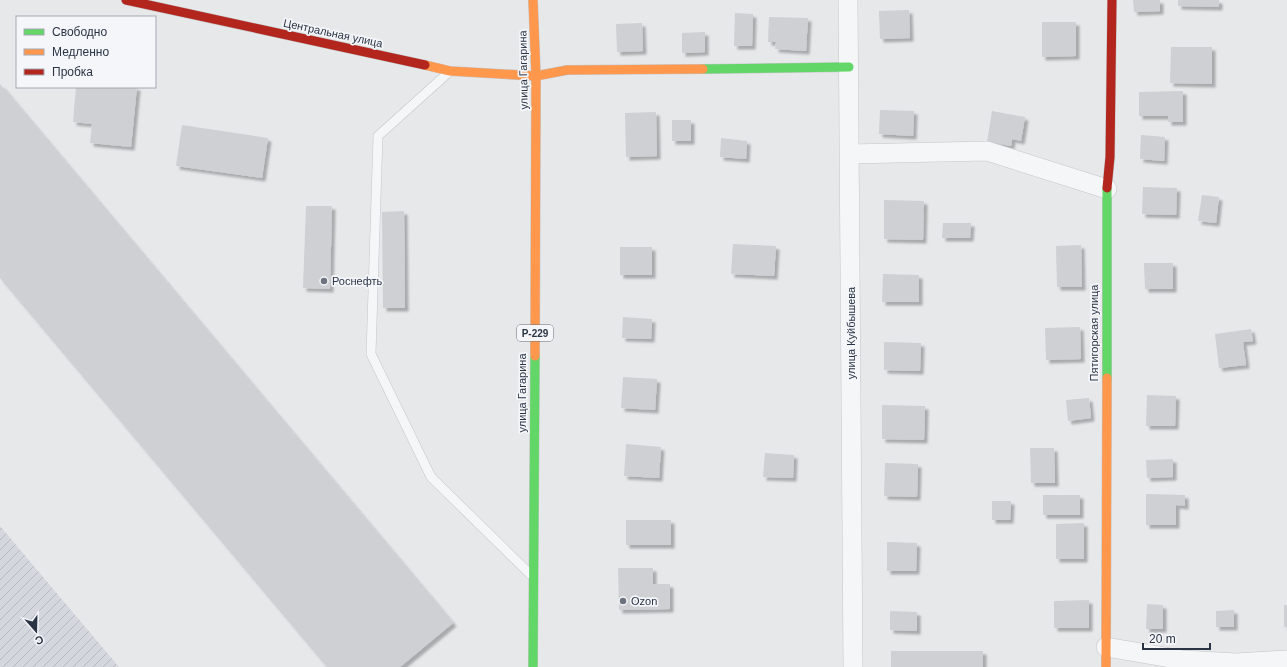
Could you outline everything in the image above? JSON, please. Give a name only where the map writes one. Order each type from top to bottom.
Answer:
[{"type":"street","name":"Центральная улица","points":[[126,0],[450,71],[536,76],[567,70],[850,67]]},
{"type":"street","name":"улица Гагарина","points":[[533,667],[536,76],[534,0]]},
{"type":"street","name":"улица Куйбышева","points":[[848,0],[850,67],[853,667]]},
{"type":"street","name":"Пятигорская улица","points":[[1106,667],[1106,189],[1110,157],[1112,0]]},
{"type":"street","points":[[850,154],[987,151],[1106,189]]},
{"type":"street","points":[[1106,647],[1183,660],[1236,662],[1287,660]]},
{"type":"lane","points":[[450,71],[378,136],[371,354],[431,477],[533,577]]},
{"type":"shaded area","points":[[0,526],[119,667],[0,667]]},
{"type":"building","points":[[1133,0],[1160,0],[1160,11],[1134,12]]},
{"type":"building","points":[[1178,0],[1219,0],[1219,7],[1178,6]]},
{"type":"building","points":[[909,10],[910,38],[880,39],[879,11]]},
{"type":"building","points":[[735,13],[753,14],[752,46],[734,46]]},
{"type":"building","points":[[769,17],[808,18],[806,51],[775,49],[776,42],[768,42]]},
{"type":"building","points":[[1042,22],[1076,22],[1076,56],[1042,57]]},
{"type":"building","points":[[642,23],[643,51],[617,52],[616,24]]},
{"type":"building","points":[[705,32],[705,52],[682,53],[682,33]]},
{"type":"building","points":[[1171,47],[1212,47],[1212,84],[1170,83]]},
{"type":"building","points":[[0,84],[453,623],[400,667],[327,667],[0,278]]},
{"type":"building","points":[[76,88],[137,88],[131,147],[90,143],[92,124],[73,122]]},
{"type":"building","points":[[1183,91],[1183,122],[1168,122],[1168,116],[1139,116],[1139,92]]},
{"type":"building","points":[[880,110],[914,111],[913,136],[879,134]]},
{"type":"building","points":[[992,111],[1025,117],[1021,141],[1012,139],[1011,146],[987,142]]},
{"type":"building","points":[[656,112],[657,156],[626,157],[625,113]]},
{"type":"building","points":[[672,120],[691,120],[691,141],[672,141]]},
{"type":"building","points":[[182,125],[268,138],[262,178],[176,166]]},
{"type":"building","points":[[1141,135],[1165,137],[1164,161],[1140,159]]},
{"type":"building","points":[[721,138],[747,141],[746,159],[720,157]]},
{"type":"building","points":[[1143,187],[1177,188],[1176,215],[1142,214]]},
{"type":"building","points":[[1202,195],[1219,197],[1216,223],[1198,221]]},
{"type":"building","points":[[884,200],[924,201],[923,240],[884,239]]},
{"type":"building","points":[[306,206],[332,206],[330,289],[303,288]]},
{"type":"building","points":[[404,211],[405,308],[383,308],[382,212]]},
{"type":"building","points":[[943,223],[971,223],[970,238],[942,238]]},
{"type":"building","points":[[733,244],[776,246],[774,276],[731,274]]},
{"type":"building","points":[[1081,245],[1082,287],[1057,287],[1056,246]]},
{"type":"building","points":[[620,247],[652,247],[652,275],[620,275]]},
{"type":"building","points":[[1144,263],[1173,263],[1173,289],[1145,289]]},
{"type":"building","points":[[883,274],[919,275],[919,302],[882,302]]},
{"type":"building","points":[[623,317],[652,319],[651,339],[622,338]]},
{"type":"building","points":[[1080,327],[1081,359],[1046,360],[1045,328]]},
{"type":"building","points":[[1251,329],[1253,341],[1243,342],[1246,365],[1219,368],[1215,334]]},
{"type":"building","points":[[884,342],[921,343],[920,371],[884,370]]},
{"type":"building","points":[[623,377],[657,379],[655,410],[621,408]]},
{"type":"building","points":[[1147,395],[1176,396],[1175,426],[1146,426]]},
{"type":"building","points":[[1089,398],[1091,418],[1068,421],[1066,400]]},
{"type":"building","points":[[882,405],[925,406],[924,440],[882,439]]},
{"type":"building","points":[[626,444],[661,447],[659,478],[624,476]]},
{"type":"building","points":[[1030,448],[1054,448],[1055,483],[1031,483]]},
{"type":"building","points":[[765,453],[794,455],[793,478],[763,477]]},
{"type":"building","points":[[1173,459],[1173,477],[1147,478],[1146,460]]},
{"type":"building","points":[[885,463],[918,464],[917,497],[884,496]]},
{"type":"building","points":[[1146,494],[1185,495],[1185,506],[1176,505],[1176,525],[1146,525]]},
{"type":"building","points":[[1043,495],[1080,495],[1080,515],[1043,515]]},
{"type":"building","points":[[992,501],[1011,501],[1010,520],[992,520]]},
{"type":"building","points":[[626,520],[671,520],[671,545],[626,545]]},
{"type":"building","points":[[1084,523],[1084,559],[1056,559],[1056,524]]},
{"type":"building","points":[[887,542],[917,543],[916,571],[887,571]]},
{"type":"building","points":[[618,568],[653,568],[653,584],[670,584],[670,609],[619,610]]},
{"type":"building","points":[[1089,600],[1089,628],[1054,628],[1054,601]]},
{"type":"building","points":[[1147,604],[1163,605],[1163,629],[1146,629]]},
{"type":"building","points":[[1284,605],[1287,605],[1287,627],[1284,627]]},
{"type":"building","points":[[1234,610],[1234,627],[1216,627],[1216,611]]},
{"type":"building","points":[[890,611],[917,612],[917,631],[890,630]]},
{"type":"building","points":[[891,651],[983,651],[983,667],[891,667]]},
{"type":"traffic: fast","points":[[703,69],[849,67]]},
{"type":"traffic: fast","points":[[1107,188],[1107,378]]},
{"type":"traffic: fast","points":[[533,667],[535,356]]},
{"type":"traffic: slow","points":[[533,0],[536,76],[535,356]]},
{"type":"traffic: slow","points":[[425,65],[450,71],[536,76],[567,70],[703,69]]},
{"type":"traffic: slow","points":[[1106,667],[1107,378]]},
{"type":"traffic: jam","points":[[126,0],[425,65]]},
{"type":"traffic: jam","points":[[1107,188],[1110,157],[1112,0]]},
{"type":"place","name":"Роснефть","points":[[324,281]]},
{"type":"place","name":"Ozon","points":[[623,601]]}]
